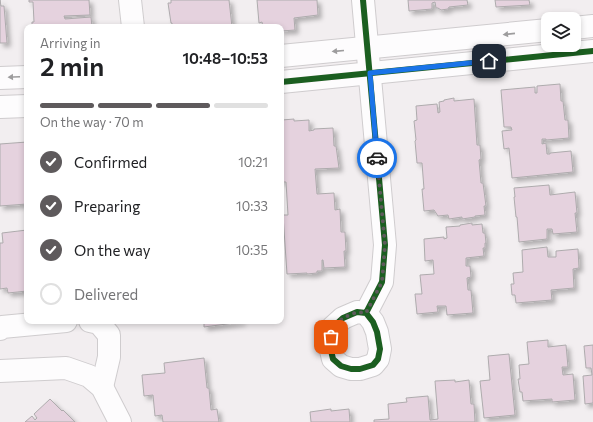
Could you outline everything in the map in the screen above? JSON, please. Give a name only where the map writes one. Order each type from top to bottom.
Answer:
[{"type":"street","points":[[130,0],[132,24]]},
{"type":"street","points":[[363,0],[385,245],[382,282],[366,313]]},
{"type":"street","points":[[581,27],[593,26]]},
{"type":"street","points":[[284,56],[541,31]]},
{"type":"street","points":[[284,82],[593,51]]},
{"type":"street","points":[[0,78],[24,77]]},
{"type":"street","points":[[0,107],[24,106]]},
{"type":"street","points":[[0,328],[34,324]]},
{"type":"street","points":[[101,324],[109,335],[109,357],[102,387]]},
{"type":"street","points":[[0,370],[66,368],[90,376],[102,387],[120,422]]},
{"type":"building","points":[[0,0],[1,6],[4,6],[7,43],[0,43]]},
{"type":"building","points":[[29,0],[89,0],[90,15],[64,16],[65,19],[91,17],[92,24],[32,24],[32,22],[34,22],[33,2],[29,2]]},
{"type":"building","points":[[171,0],[229,0],[232,24],[172,24],[168,3],[171,3]]},
{"type":"building","points":[[257,0],[317,0],[318,15],[294,18],[295,30],[284,31],[284,24],[259,23]]},
{"type":"building","points":[[408,0],[467,0],[468,5],[449,7],[448,9],[441,10],[436,8],[435,2],[432,3],[432,9],[409,11]]},
{"type":"building","points":[[495,0],[529,0],[530,5],[496,7]]},
{"type":"building","points":[[560,84],[561,101],[563,101],[565,120],[568,120],[569,138],[542,139],[542,144],[546,143],[547,154],[571,151],[573,172],[512,178],[509,148],[504,149],[502,131],[512,130],[511,127],[504,127],[501,90],[535,87],[535,93],[537,93],[537,86]]},
{"type":"building","points":[[454,98],[454,101],[474,99],[477,145],[480,145],[481,159],[479,160],[481,183],[483,183],[486,206],[484,206],[485,215],[462,219],[462,217],[449,219],[448,215],[438,216],[434,210],[424,211],[422,163],[417,163],[415,141],[414,121],[417,120],[416,106],[437,104],[438,113],[440,112],[439,102]]},
{"type":"building","points":[[284,120],[309,120],[309,131],[314,129],[333,128],[334,146],[336,146],[339,168],[315,169],[317,194],[334,193],[335,210],[340,209],[341,232],[345,232],[345,267],[324,268],[322,260],[322,271],[317,271],[317,273],[287,274],[284,215],[288,215],[286,182],[284,182]]},
{"type":"building","points":[[24,142],[24,204],[0,206],[0,144]]},
{"type":"building","points":[[549,185],[550,195],[575,192],[577,232],[553,234],[552,229],[547,229],[547,239],[519,242],[514,188]]},
{"type":"building","points":[[472,223],[472,225],[482,224],[486,243],[485,248],[483,248],[484,256],[466,258],[466,266],[470,266],[471,277],[467,278],[468,290],[471,290],[473,313],[447,315],[446,306],[437,306],[438,312],[417,314],[415,294],[422,294],[420,275],[434,274],[433,260],[425,261],[424,239],[447,238],[446,227]]},
{"type":"building","points":[[24,230],[24,291],[8,293],[7,288],[0,289],[0,243],[3,243],[2,233]]},
{"type":"building","points":[[547,247],[548,257],[556,257],[556,251],[578,249],[579,268],[573,269],[574,288],[551,290],[552,300],[516,303],[515,295],[512,295],[511,284],[514,284],[513,273],[523,272],[522,250]]},
{"type":"building","points":[[204,324],[227,324],[204,327]]},
{"type":"building","points":[[548,340],[548,347],[566,345],[568,367],[562,367],[563,375],[573,374],[575,400],[552,402],[552,399],[523,401],[518,379],[520,379],[519,365],[529,364],[527,342]]},
{"type":"building","points":[[593,345],[593,403],[585,404],[583,376],[592,375],[591,368],[586,368],[584,346]]},
{"type":"building","points":[[509,354],[515,415],[484,418],[480,381],[490,380],[488,356]]},
{"type":"building","points":[[204,358],[211,410],[217,409],[219,422],[163,422],[162,415],[155,416],[153,395],[144,396],[142,375],[165,373],[164,363]]},
{"type":"building","points":[[455,380],[455,382],[469,380],[471,404],[474,404],[475,422],[374,422],[374,420],[389,419],[388,404],[407,402],[406,398],[428,396],[430,420],[438,419],[435,381]]},
{"type":"building","points":[[50,399],[75,422],[25,422],[32,416],[35,420],[37,418],[34,414]]},
{"type":"building","points":[[331,409],[331,411],[349,409],[350,422],[311,422],[310,412]]},
{"type":"cycle path","points":[[363,0],[385,245],[382,282],[366,313],[373,322],[377,332],[380,349],[378,359],[373,365],[360,369],[351,369],[341,366],[333,359],[330,346],[332,328],[343,318],[357,312],[366,313]]},
{"type":"cycle path","points":[[284,82],[593,51]]},
{"type":"way so far","points":[[331,337],[332,328],[343,318],[357,312],[366,313],[382,282],[385,245],[377,158]]},
{"type":"route","points":[[377,158],[370,73],[489,61]]}]
